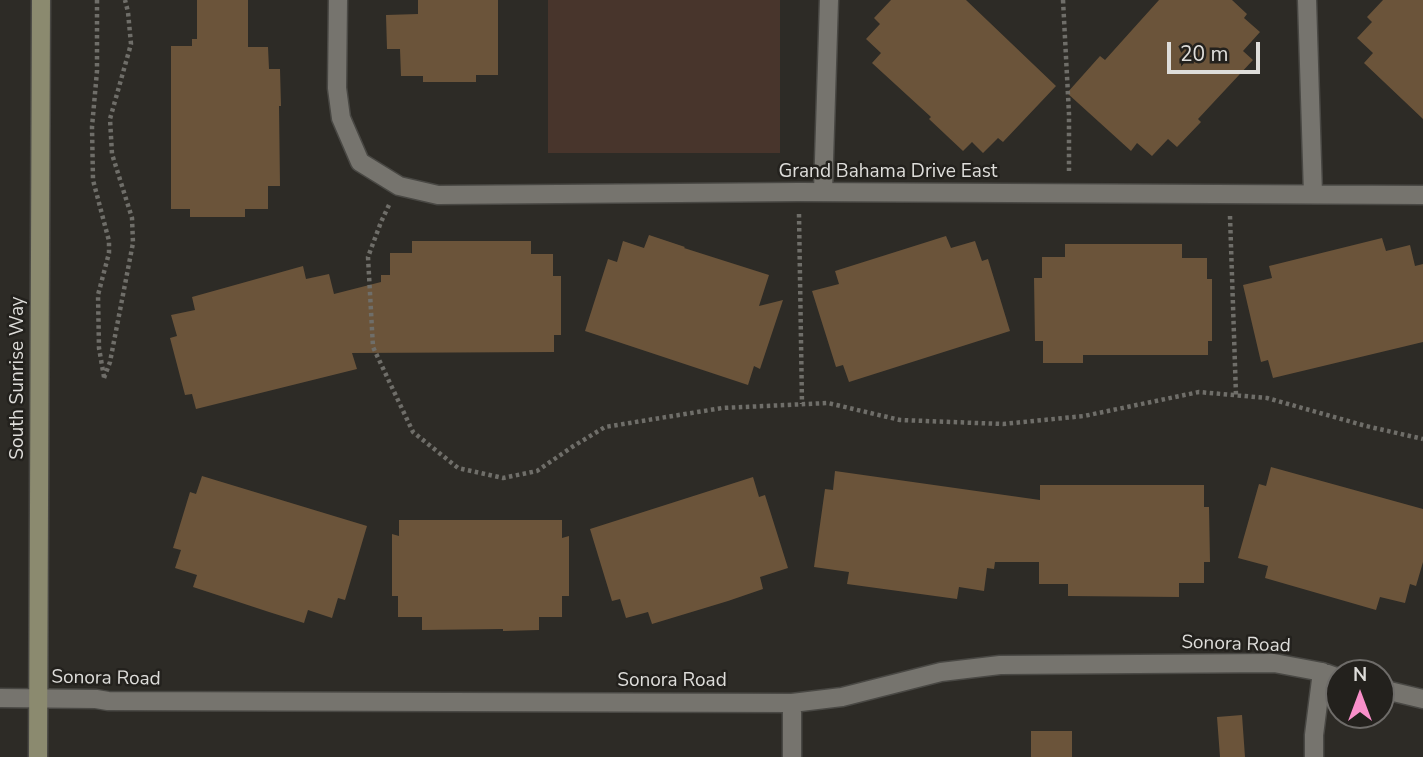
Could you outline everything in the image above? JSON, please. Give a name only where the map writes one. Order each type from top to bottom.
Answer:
[{"type":"main road","name":"South Sunrise Way","points":[[38,757],[41,0]]},
{"type":"street","name":"Grand Bahama Drive East","points":[[338,0],[337,88],[341,118],[360,162],[399,186],[438,195],[799,192],[1423,195]]},
{"type":"street","points":[[823,192],[829,0]]},
{"type":"street","points":[[1307,0],[1313,194]]},
{"type":"street","name":"Sonora Road","points":[[0,698],[136,701],[792,703],[842,697],[941,672],[1000,665],[1274,663],[1325,674]]},
{"type":"street","points":[[1395,692],[1423,698]]},
{"type":"street","points":[[1314,757],[1314,735],[1325,694]]},
{"type":"street","points":[[792,703],[792,757]]},
{"type":"path","points":[[97,0],[97,71],[92,127],[93,180],[109,241],[109,253],[98,295],[104,378],[110,362],[133,243],[132,218],[113,154],[110,119],[131,44],[125,0]]},
{"type":"path","points":[[1063,0],[1069,114],[1069,193]]},
{"type":"path","points":[[399,186],[368,257],[373,347],[413,432],[458,468],[503,478],[537,471],[605,428],[722,408],[828,403],[900,420],[1003,424],[1084,416],[1199,392],[1267,398],[1423,439]]},
{"type":"path","points":[[799,192],[802,404]]},
{"type":"path","points":[[1230,194],[1236,395]]},
{"type":"shaded area","points":[[548,0],[780,0],[780,153],[548,153]]},
{"type":"building","points":[[197,0],[248,0],[248,47],[268,47],[269,69],[280,69],[280,186],[268,186],[268,209],[245,209],[245,217],[190,217],[190,209],[171,209],[171,46],[192,46],[192,39],[197,39]]},
{"type":"building","points":[[418,0],[498,0],[498,75],[476,75],[476,82],[423,82],[423,76],[401,76],[400,49],[387,49],[386,15],[418,14]]},
{"type":"building","points":[[891,0],[966,0],[1056,86],[1003,142],[998,138],[983,153],[972,142],[963,151],[929,119],[931,117],[872,63],[881,53],[866,39],[880,24],[874,18]]},
{"type":"building","points":[[1159,0],[1232,0],[1247,14],[1244,18],[1260,32],[1243,51],[1253,60],[1198,119],[1201,122],[1177,147],[1168,139],[1152,156],[1137,143],[1131,151],[1067,93],[1100,56],[1105,60]]},
{"type":"building","points":[[1383,0],[1423,0],[1423,119],[1364,63],[1373,53],[1357,38],[1372,22],[1367,17]]},
{"type":"building","points":[[649,235],[769,275],[759,306],[783,300],[760,369],[754,366],[748,385],[585,331],[608,259],[617,262],[623,241],[644,248]]},
{"type":"building","points":[[946,236],[951,248],[975,241],[982,261],[988,259],[1010,331],[849,382],[843,365],[836,367],[812,291],[839,284],[835,271]]},
{"type":"building","points":[[1382,238],[1386,251],[1410,245],[1415,266],[1423,264],[1423,342],[1273,378],[1268,360],[1261,362],[1243,285],[1272,278],[1269,266]]},
{"type":"building","points":[[412,241],[531,241],[531,254],[553,254],[553,276],[561,276],[561,335],[554,335],[554,352],[352,353],[357,369],[196,409],[192,394],[185,395],[170,338],[177,336],[171,315],[195,310],[192,297],[303,266],[306,279],[329,274],[334,294],[381,282],[381,275],[390,275],[390,253],[412,253]]},
{"type":"building","points":[[1065,244],[1182,244],[1182,258],[1207,258],[1207,279],[1212,279],[1212,341],[1208,341],[1208,355],[1083,355],[1083,363],[1043,363],[1043,341],[1035,341],[1034,278],[1042,278],[1042,257],[1065,257]]},
{"type":"building","points":[[1271,467],[1423,509],[1423,562],[1416,586],[1410,584],[1405,603],[1380,597],[1376,610],[1265,578],[1268,566],[1238,558],[1259,484],[1266,486]]},
{"type":"building","points":[[835,471],[1040,500],[1040,485],[1204,485],[1204,507],[1209,507],[1210,562],[1204,562],[1204,583],[1179,583],[1179,597],[1068,596],[1068,584],[1039,584],[1039,562],[995,562],[994,569],[987,568],[984,591],[959,587],[957,599],[847,584],[849,572],[814,567],[825,489],[833,490]]},
{"type":"building","points":[[202,476],[367,526],[345,600],[338,598],[332,618],[308,610],[304,623],[269,612],[193,587],[197,575],[175,568],[181,550],[173,548],[190,492],[196,494]]},
{"type":"building","points":[[753,477],[759,497],[765,495],[788,568],[760,577],[763,589],[728,601],[652,624],[648,612],[626,618],[620,599],[612,601],[590,529]]},
{"type":"building","points":[[399,520],[562,520],[562,538],[569,536],[569,596],[562,596],[562,617],[539,617],[539,630],[503,631],[422,630],[422,617],[398,617],[398,596],[392,596],[392,534],[399,536]]},
{"type":"building","points":[[1242,715],[1245,757],[1220,757],[1217,717]]},
{"type":"building","points":[[1031,731],[1072,731],[1072,757],[1031,757]]}]
